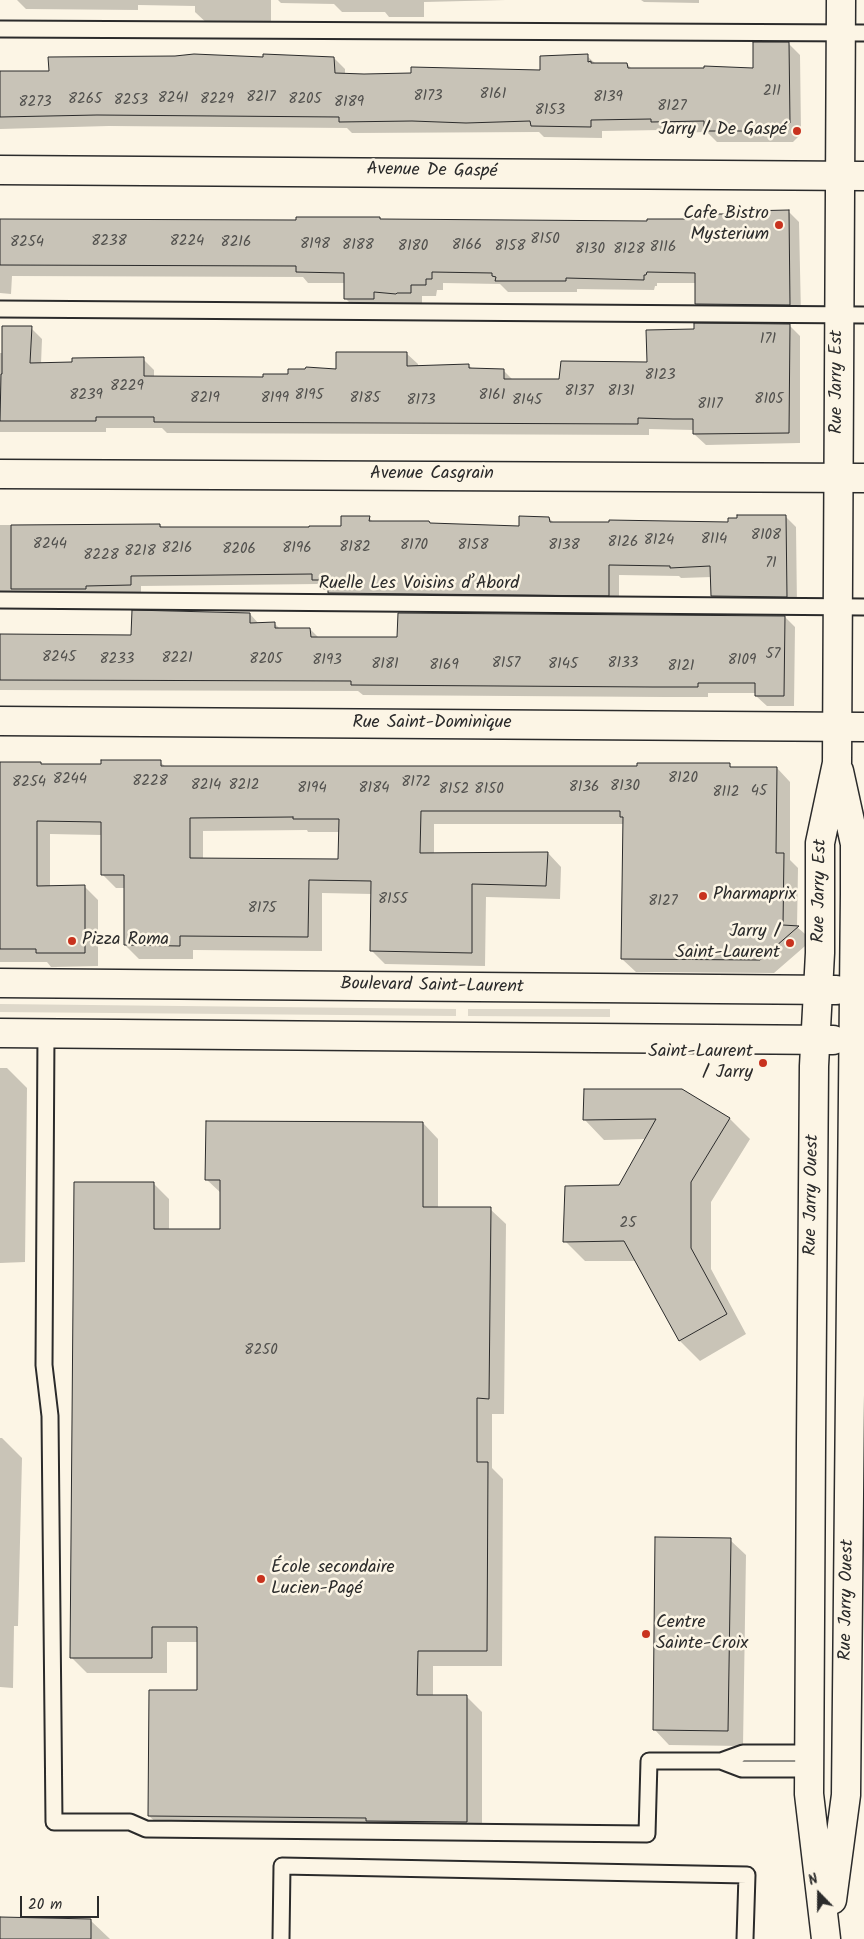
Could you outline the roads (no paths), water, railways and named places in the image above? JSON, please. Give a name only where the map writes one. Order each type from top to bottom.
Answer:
[{"type":"main road","name":"Rue Jarry Est","points":[[818,990],[820,843],[837,763],[851,726],[852,33],[841,0]]},
{"type":"main road","name":"Avenue De Gaspé","points":[[0,170],[852,176]]},
{"type":"main road","name":"Avenue Casgrain","points":[[0,474],[851,478]]},
{"type":"main road","name":"Rue Saint-Dominique","points":[[0,721],[851,726]]},
{"type":"main road","name":"Rue Jarry Est","points":[[837,763],[855,844],[859,990]]},
{"type":"main road","name":"Boulevard Saint-Laurent","points":[[0,983],[859,990]]},
{"type":"main road","name":"Rue Jarry Ouest","points":[[818,990],[815,1040],[810,1442],[809,1794],[826,1939]]},
{"type":"main road","name":"Rue Jarry Ouest","points":[[826,1939],[846,1795],[856,1638],[859,990]]},
{"type":"main road","points":[[0,1033],[859,1040]]},
{"type":"lane","points":[[0,29],[852,33]]},
{"type":"lane","points":[[0,309],[851,315]]},
{"type":"lane","name":"Ruelle Les Voisins d’Abord","points":[[0,600],[851,607]]},
{"type":"lane","points":[[46,1033],[44,1365],[50,1416],[54,1822],[130,1822],[146,1829],[647,1834],[649,1761],[721,1761],[743,1753],[810,1761]]},
{"type":"lane","points":[[281,1939],[282,1866],[747,1875],[745,1939]]},
{"type":"place","name":"Jarry / De Gaspé","points":[[797,131]]},
{"type":"place","name":"Cafe Bistro Mysterium","points":[[779,225]]},
{"type":"place","name":"Pharmaprix","points":[[703,896]]},
{"type":"place","name":"Pizza Roma","points":[[72,941]]},
{"type":"place","name":"Jarry / Saint-Laurent","points":[[790,943]]},
{"type":"place","name":"Saint-Laurent / Jarry","points":[[763,1063]]},
{"type":"place","name":"École secondaire Lucien-Pagé","points":[[261,1579]]},
{"type":"place","name":"Centre Sainte-Croix","points":[[646,1634]]}]
